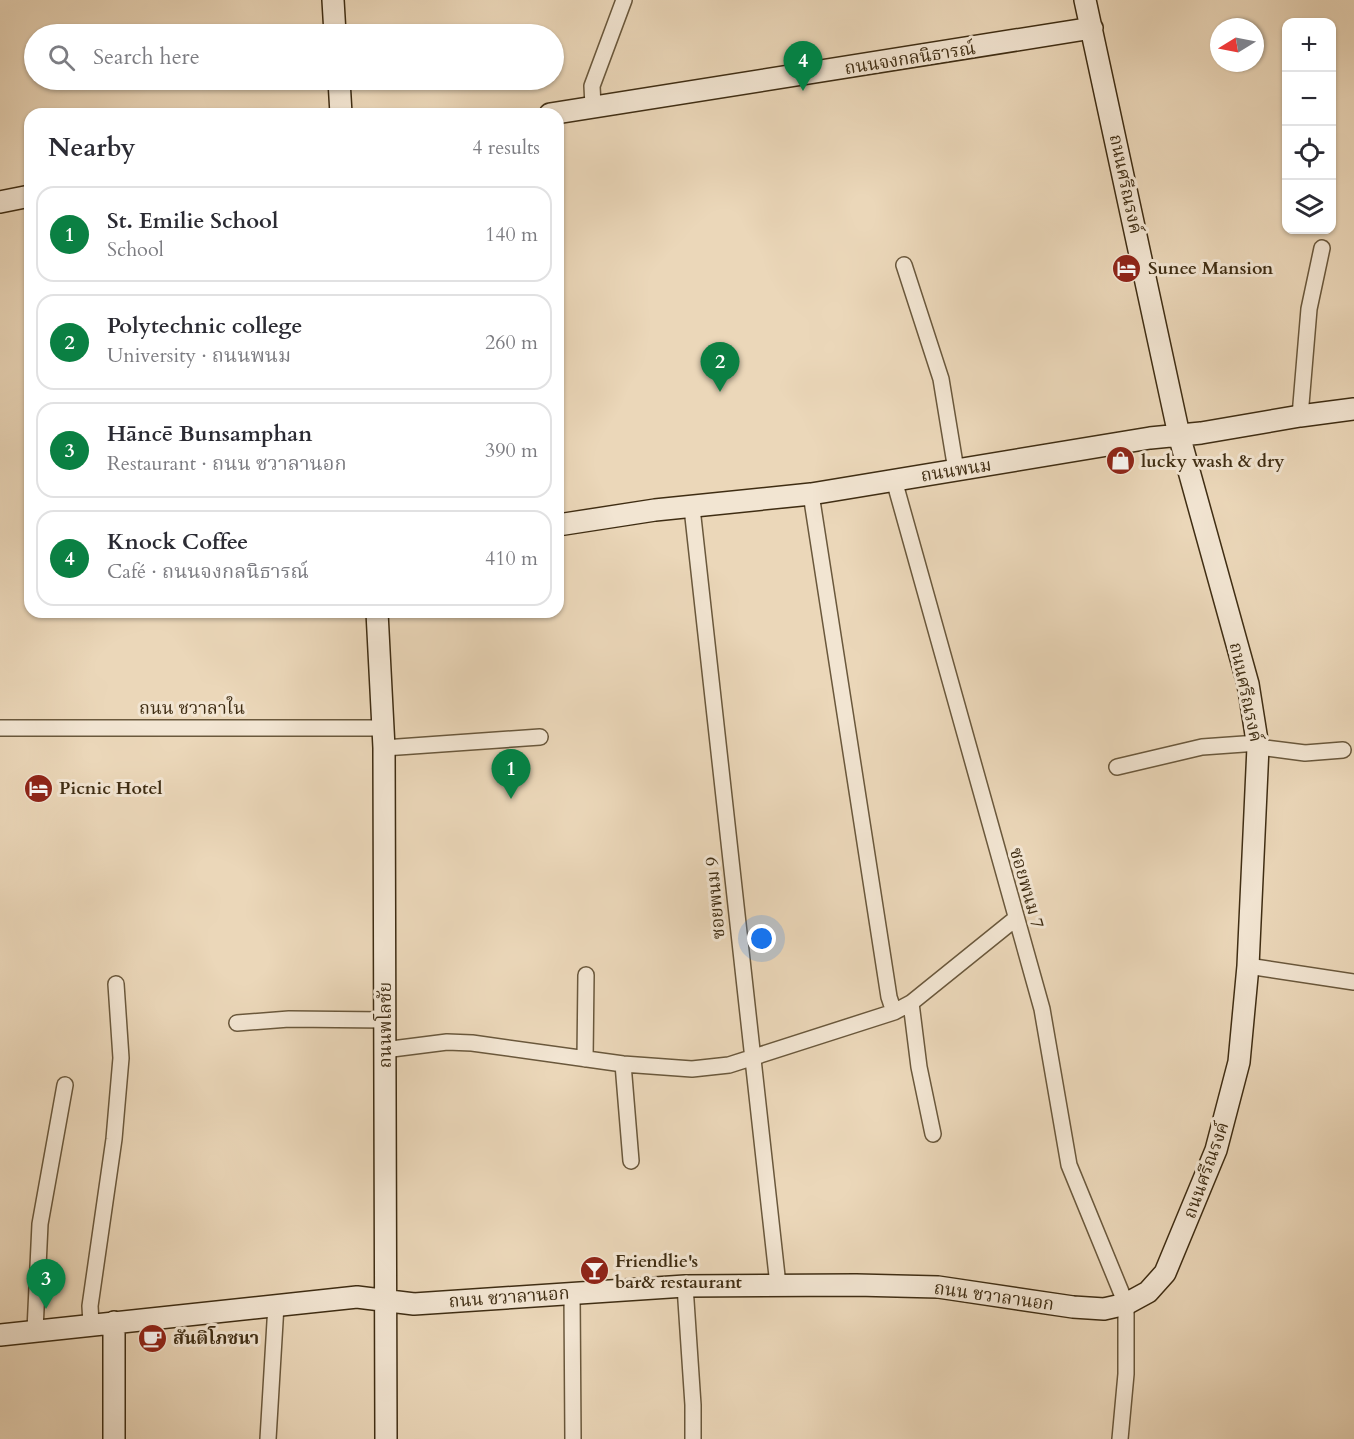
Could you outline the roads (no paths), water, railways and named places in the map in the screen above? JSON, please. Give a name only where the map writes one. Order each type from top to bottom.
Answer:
[{"type":"main road","points":[[333,0],[334,24]]},
{"type":"main road","name":"ถนนศรีณรงค์","points":[[1085,0],[1179,435],[1248,684],[1258,745],[1248,966],[1239,1062],[1216,1150],[1166,1273],[1148,1292],[1126,1304]]},
{"type":"main road","name":"ถนนจงกลนิธารณ์","points":[[564,111],[712,90],[1092,28]]},
{"type":"main road","points":[[340,90],[341,108]]},
{"type":"main road","points":[[0,202],[24,197]]},
{"type":"main road","name":"ถนนพนม","points":[[564,524],[810,494],[1300,416],[1354,410]]},
{"type":"main road","name":"ถนนพโลชัย","points":[[377,618],[384,738],[386,1439]]},
{"type":"main road","name":"ถนน ชวาลานอก","points":[[0,1335],[357,1297],[414,1304],[685,1286],[938,1287],[1073,1307],[1104,1309],[1126,1304]]},
{"type":"main road","points":[[114,1322],[114,1439]]},
{"type":"street","points":[[593,106],[592,86],[624,0]]},
{"type":"street","points":[[1300,416],[1309,309],[1322,248]]},
{"type":"street","points":[[904,265],[941,379],[956,470]]},
{"type":"street","name":"ซอยพนม 7","points":[[894,480],[1042,1009],[1069,1165],[1126,1304]]},
{"type":"street","points":[[810,494],[889,997],[894,1012]]},
{"type":"street","name":"ซอยพนม 9","points":[[692,508],[778,1285]]},
{"type":"street","name":"ถนน ชวาลาใน","points":[[0,728],[384,738],[540,737]]},
{"type":"street","points":[[1117,766],[1202,747],[1258,745],[1305,753],[1343,750]]},
{"type":"street","points":[[384,1050],[447,1042],[472,1043],[623,1064],[692,1069],[729,1065],[894,1012],[911,1003],[1015,919]]},
{"type":"street","points":[[1248,966],[1354,982]]},
{"type":"street","points":[[585,1059],[586,975]]},
{"type":"street","points":[[91,1324],[90,1306],[114,1139],[121,1058],[116,984]]},
{"type":"street","points":[[911,1003],[919,1067],[933,1134]]},
{"type":"street","points":[[237,1023],[289,1019],[385,1020]]},
{"type":"street","points":[[623,1064],[631,1161]]},
{"type":"street","points":[[35,1330],[40,1224],[65,1085]]},
{"type":"street","points":[[685,1286],[693,1439]]},
{"type":"street","points":[[572,1293],[573,1439]]},
{"type":"street","points":[[1120,1439],[1126,1374],[1126,1304]]},
{"type":"street","points":[[268,1439],[276,1305]]},
{"type":"place","name":"Knock Coffee","points":[[803,91]]},
{"type":"place","name":"Sunee Mansion","points":[[1127,268]]},
{"type":"place","name":"Polytechnic college","points":[[720,392]]},
{"type":"place","name":"lucky wash & dry","points":[[1120,461]]},
{"type":"place","name":"Picnic Hotel","points":[[38,788]]},
{"type":"place","name":"St. Emilie School","points":[[511,799]]},
{"type":"place","name":"Friendlie's bar& restaurant","points":[[594,1271]]},
{"type":"place","name":"Hāncē Bunsamphan","points":[[46,1309]]},
{"type":"place","name":"สันติโภชนา","points":[[152,1338]]}]
